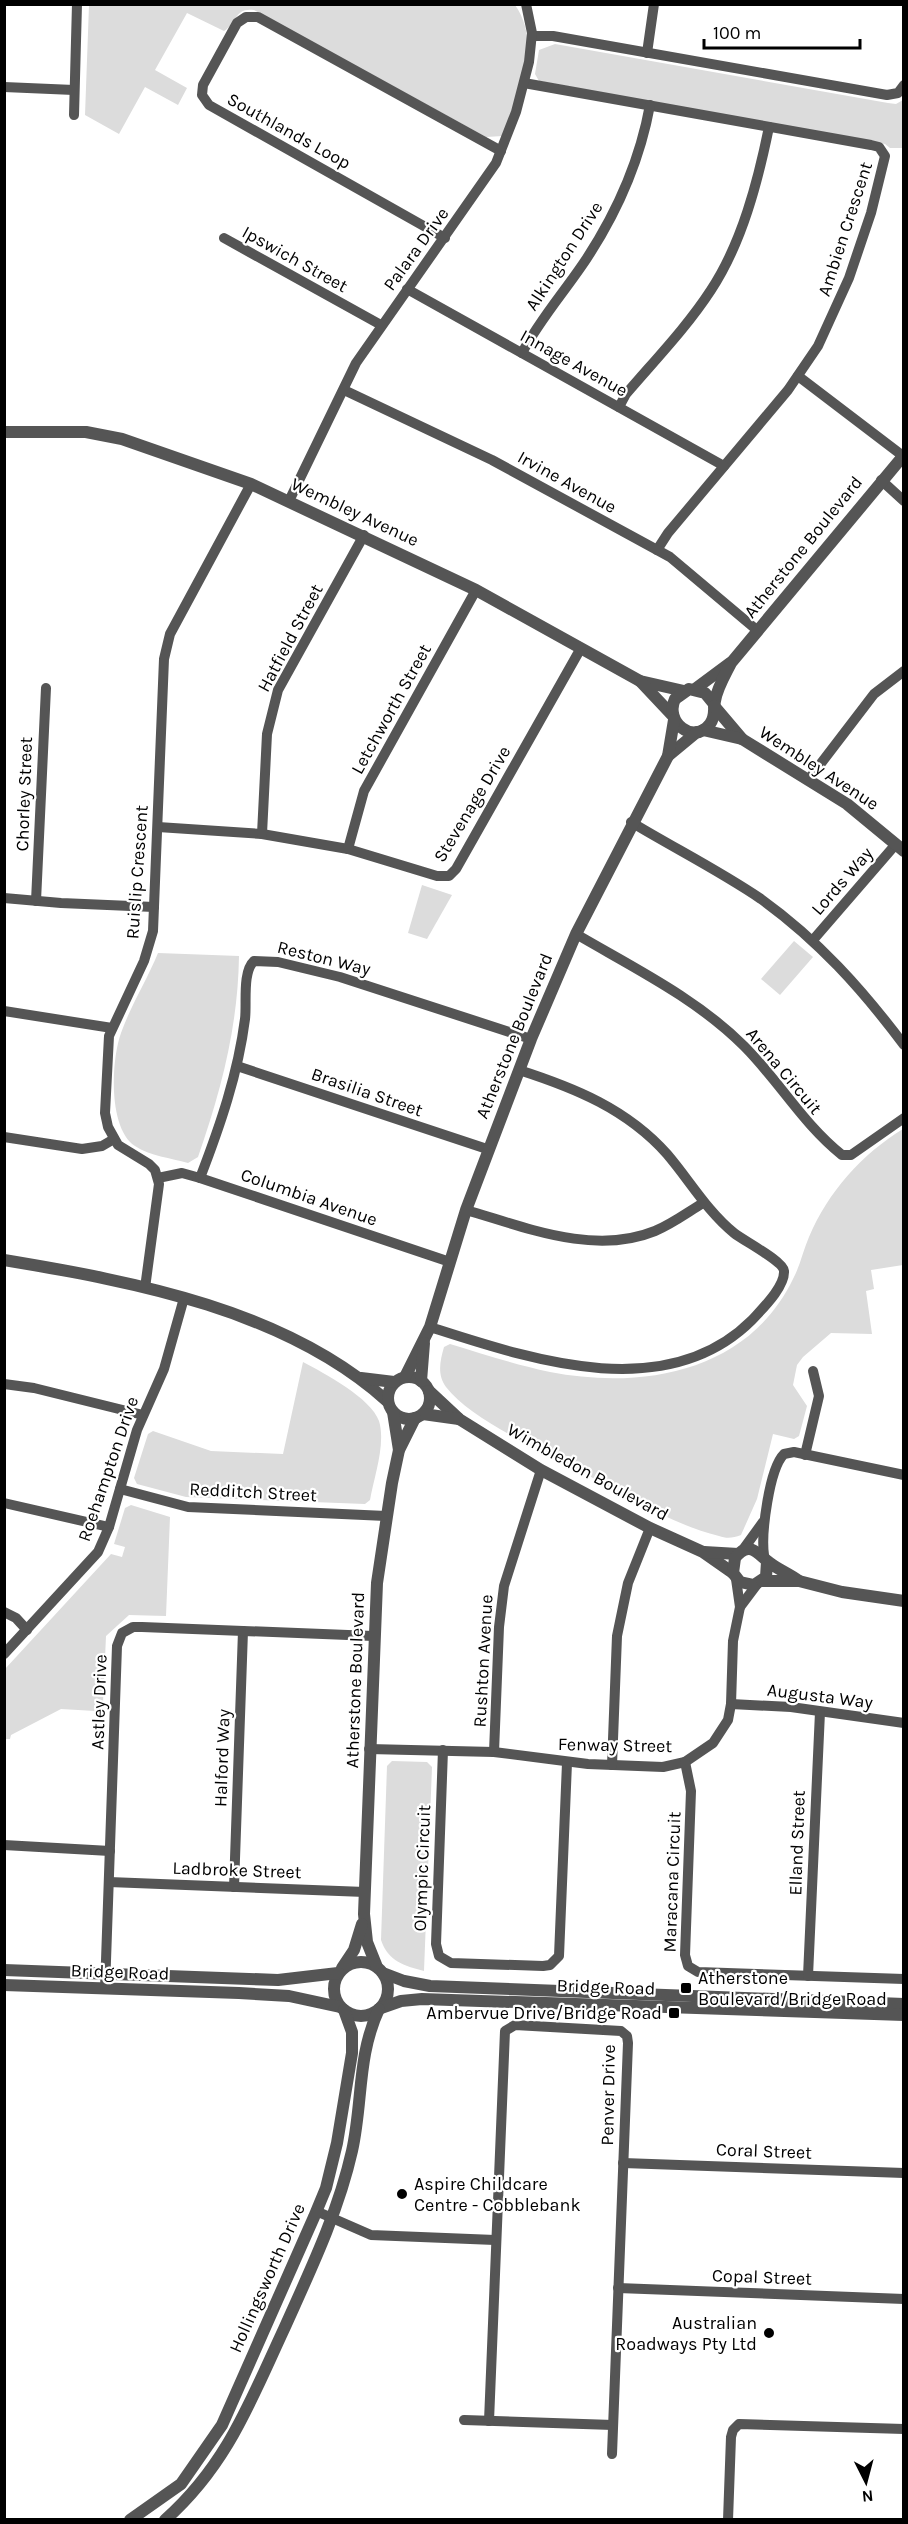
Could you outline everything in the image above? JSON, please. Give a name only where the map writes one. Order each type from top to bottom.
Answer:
[{"type":"street","points":[[74,115],[77,4]]},
{"type":"street","name":"Palara Drive","points":[[289,501],[356,363],[445,238],[501,151],[524,83],[532,36],[526,4]]},
{"type":"street","points":[[647,53],[654,4]]},
{"type":"street","name":"Southlands Loop","points":[[445,238],[209,105],[202,95],[203,85],[237,23],[246,17],[258,17],[501,151]]},
{"type":"street","points":[[532,36],[553,36],[887,96],[898,93],[903,86]]},
{"type":"street","name":"Ambien Crescent","points":[[524,83],[871,145],[879,147],[885,156],[871,213],[842,298],[818,346],[798,376],[668,533],[657,550]]},
{"type":"street","points":[[4,87],[74,90]]},
{"type":"street","name":"Alkington Drive","points":[[522,353],[587,258],[610,219],[635,162],[650,105]]},
{"type":"street","points":[[619,407],[626,394],[703,302],[720,275],[746,210],[769,127]]},
{"type":"street","name":"Ipswich Street","points":[[224,238],[381,326]]},
{"type":"street","name":"Innage Avenue","points":[[407,289],[724,466]]},
{"type":"street","points":[[798,376],[903,455]]},
{"type":"street","name":"Irvine Avenue","points":[[344,390],[492,460],[657,550],[676,562],[758,631]]},
{"type":"street","name":"Wembley Avenue","points":[[4,425],[37,430]]},
{"type":"street","name":"Wembley Avenue","points":[[4,432],[37,430],[86,432],[122,439],[251,484],[364,535],[477,590],[640,681],[673,717]]},
{"type":"street","name":"Atherstone Boulevard","points":[[689,690],[731,663],[903,455]]},
{"type":"street","points":[[881,480],[903,501]]},
{"type":"street","name":"Ruislip Crescent","points":[[114,1139],[105,1113],[107,1050],[112,1028],[150,943],[158,826],[164,659],[170,634],[251,484]]},
{"type":"street","name":"Hatfield Street","points":[[262,834],[267,734],[278,690],[364,535]]},
{"type":"street","name":"Letchworth Street","points":[[348,849],[364,791],[477,590]]},
{"type":"street","name":"Stevenage Drive","points":[[158,826],[262,834],[348,849],[438,876],[449,876],[453,873],[581,648]]},
{"type":"street","name":"Atherstone Boulevard","points":[[714,705],[731,663]]},
{"type":"street","points":[[809,779],[874,694],[903,671]]},
{"type":"street","name":"Wembley Avenue","points":[[640,681],[689,690]]},
{"type":"street","name":"Chorley Street","points":[[36,900],[45,688]]},
{"type":"street","points":[[689,690],[705,693],[714,705],[714,717],[700,731],[681,728],[673,717],[675,699],[689,690]]},
{"type":"street","name":"Wembley Avenue","points":[[714,705],[742,739],[847,804],[900,848]]},
{"type":"street","name":"Atherstone Boulevard","points":[[400,1379],[423,1343],[430,1327],[466,1210],[488,1149],[531,1039],[576,934],[668,756],[673,717]]},
{"type":"street","name":"Atherstone Boulevard","points":[[668,756],[700,731]]},
{"type":"street","name":"Wembley Avenue","points":[[700,731],[742,739]]},
{"type":"street","points":[[632,822],[760,898],[813,940],[843,969],[903,1045]]},
{"type":"street","name":"Lords Way","points":[[813,940],[900,848]]},
{"type":"street","points":[[4,898],[154,907]]},
{"type":"street","name":"Arena Circuit","points":[[576,934],[708,1015],[744,1046],[786,1094],[809,1126],[842,1155],[850,1155],[903,1118]]},
{"type":"street","name":"Reston Way","points":[[200,1178],[237,1066],[245,1019],[250,965],[260,960],[340,977],[531,1039]]},
{"type":"street","points":[[4,1011],[112,1028]]},
{"type":"street","name":"Brasilia Street","points":[[237,1066],[488,1149]]},
{"type":"street","points":[[430,1327],[515,1354],[570,1365],[661,1365],[701,1355],[742,1329],[765,1306],[784,1274],[780,1263],[735,1234],[703,1203],[666,1154],[633,1123],[588,1094],[519,1070]]},
{"type":"street","points":[[4,1137],[82,1149],[94,1149],[114,1139],[126,1151],[149,1164],[158,1178],[158,1197],[145,1288]]},
{"type":"street","name":"Columbia Avenue","points":[[158,1178],[182,1173],[200,1178],[450,1263]]},
{"type":"street","points":[[466,1210],[563,1238],[601,1241],[625,1239],[655,1231],[703,1203]]},
{"type":"street","points":[[4,1260],[184,1298],[285,1336],[361,1377],[401,1418],[419,1416],[429,1406],[425,1386],[400,1379],[361,1377]]},
{"type":"street","name":"Roehampton Drive","points":[[4,1654],[98,1552],[109,1527],[143,1414],[164,1369],[184,1298]]},
{"type":"street","name":"Atherstone Boulevard","points":[[423,1343],[425,1386]]},
{"type":"street","points":[[805,1455],[819,1396],[813,1371]]},
{"type":"street","points":[[390,1407],[388,1391],[400,1379]]},
{"type":"street","points":[[4,1384],[34,1388],[143,1414]]},
{"type":"street","name":"Wimbledon Boulevard","points":[[425,1386],[459,1419],[541,1470],[650,1528],[703,1552],[735,1576]]},
{"type":"street","name":"Atherstone Boulevard","points":[[390,1407],[399,1450]]},
{"type":"street","name":"Atherstone Boulevard","points":[[380,1970],[367,1942],[364,1914],[373,1636],[377,1582],[386,1516],[399,1450],[419,1416]]},
{"type":"street","name":"Wimbledon Boulevard","points":[[419,1416],[459,1419]]},
{"type":"street","points":[[760,1582],[768,1572],[763,1522],[781,1457],[789,1452],[903,1475]]},
{"type":"street","name":"Rushton Avenue","points":[[494,1752],[499,1627],[504,1586],[541,1470]]},
{"type":"street","name":"Redditch Street","points":[[120,1489],[189,1507],[386,1516]]},
{"type":"street","points":[[4,1503],[109,1527]]},
{"type":"street","points":[[763,1522],[733,1563],[735,1576],[744,1584],[799,1581],[842,1592],[903,1601]]},
{"type":"street","points":[[612,1765],[617,1636],[628,1583],[650,1528]]},
{"type":"street","points":[[740,1553],[756,1550],[799,1581]]},
{"type":"street","name":"Wimbledon Boulevard","points":[[703,1552],[740,1553]]},
{"type":"street","name":"Fenway Street","points":[[369,1749],[494,1752],[567,1763],[612,1765],[663,1767],[685,1762],[702,1753],[721,1734],[731,1704],[733,1641],[740,1607],[735,1576]]},
{"type":"street","name":"Fenway Street","points":[[740,1607],[760,1582]]},
{"type":"street","points":[[4,1612],[16,1618],[27,1630]]},
{"type":"street","name":"Astley Drive","points":[[105,1989],[119,1638],[127,1629],[134,1627],[373,1636]]},
{"type":"street","name":"Halford Way","points":[[234,1887],[243,1631]]},
{"type":"street","name":"Augusta Way","points":[[731,1704],[820,1712],[903,1723]]},
{"type":"street","name":"Elland Street","points":[[808,1976],[820,1712]]},
{"type":"street","name":"Olympic Circuit","points":[[442,1750],[436,1944],[439,1956],[451,1963],[543,1966],[550,1965],[559,1956],[567,1763]]},
{"type":"street","name":"Maracana Circuit","points":[[685,1762],[691,1791],[685,1955],[688,1966],[698,1972],[903,1979]]},
{"type":"street","points":[[4,1845],[110,1851]]},
{"type":"street","name":"Ladbroke Street","points":[[109,1882],[365,1892]]},
{"type":"street","name":"Atherstone Boulevard","points":[[339,1972],[355,1947],[364,1914]]},
{"type":"street","points":[[354,1962],[370,1963],[380,1970],[388,1987],[380,2009],[362,2016],[342,2009],[334,1994],[339,1972],[354,1962]]},
{"type":"street","name":"Bridge Road","points":[[4,1970],[278,1980],[339,1972]]},
{"type":"street","name":"Bridge Road","points":[[380,1970],[404,1982],[430,1986],[903,2004]]},
{"type":"street","name":"Bridge Road","points":[[4,1985],[288,1996],[342,2009]]},
{"type":"street","name":"Bridge Road","points":[[380,2009],[401,2001],[422,1999],[903,2015]]},
{"type":"street","name":"Hollingsworth Drive","points":[[130,2520],[181,2484],[222,2426],[326,2188],[337,2143],[351,2053],[352,2032],[342,2009]]},
{"type":"street","name":"Hollingsworth Drive","points":[[165,2520],[210,2474],[225,2452],[332,2219],[344,2184],[358,2121],[363,2053],[380,2009]]},
{"type":"street","name":"Penver Drive","points":[[489,2421],[503,2041],[508,2028],[515,2025],[616,2029],[624,2033],[628,2043],[612,2454]]},
{"type":"street","name":"Coral Street","points":[[623,2163],[903,2173]]},
{"type":"street","points":[[316,2211],[371,2235],[495,2240]]},
{"type":"street","name":"Copal Street","points":[[618,2288],[903,2299]]},
{"type":"street","points":[[235,2397],[249,2403]]},
{"type":"street","points":[[464,2420],[613,2425]]},
{"type":"street","points":[[728,2520],[731,2437],[735,2427],[739,2424],[903,2429]]},
{"type":"shaded area","points":[[89,5],[515,5],[523,20],[527,36],[525,70],[503,136],[486,137],[254,10],[240,13],[224,31],[187,13],[155,70],[187,88],[178,105],[145,87],[119,134],[85,115]]},
{"type":"shaded area","points":[[555,44],[888,103],[896,104],[903,100],[903,148],[890,148],[885,144],[539,81],[535,74],[539,50]]},
{"type":"shaded area","points":[[422,885],[452,895],[427,939],[408,933]]},
{"type":"shaded area","points":[[794,941],[813,957],[780,995],[761,979]]},
{"type":"shaded area","points":[[158,953],[239,956],[232,1033],[221,1083],[198,1157],[188,1163],[154,1154],[135,1146],[126,1137],[116,1110],[115,1060],[121,1033]]},
{"type":"shaded area","points":[[903,1129],[903,1265],[871,1270],[874,1289],[866,1291],[872,1334],[831,1333],[797,1365],[793,1385],[807,1406],[799,1436],[794,1439],[773,1434],[757,1499],[741,1535],[730,1538],[701,1531],[647,1507],[489,1422],[457,1399],[443,1382],[440,1373],[441,1357],[444,1347],[450,1344],[537,1369],[585,1377],[621,1378],[656,1375],[690,1367],[721,1354],[749,1335],[773,1310],[793,1279],[817,1220],[836,1190],[860,1162]]},
{"type":"shaded area","points":[[303,1362],[357,1395],[374,1412],[379,1421],[381,1440],[379,1460],[370,1500],[365,1504],[186,1497],[137,1484],[134,1478],[148,1434],[153,1431],[211,1451],[283,1454]]},
{"type":"shaded area","points":[[131,1505],[170,1517],[166,1616],[129,1615],[106,1636],[103,1703],[95,1703],[95,1711],[61,1709],[11,1735],[10,1739],[5,1739],[5,1669],[111,1554],[122,1557],[125,1547],[114,1544],[125,1508]]},
{"type":"shaded area","points":[[392,1761],[427,1762],[432,1767],[424,1971],[392,1958],[381,1940],[387,1766]]},
{"type":"place","name":"Atherstone Boulevard/Bridge Road","points":[[686,1988]]},
{"type":"place","name":"Ambervue Drive/Bridge Road","points":[[674,2013]]},
{"type":"place","name":"Aspire Childcare Centre - Cobblebank","points":[[402,2194]]},
{"type":"place","name":"Australian Roadways Pty Ltd","points":[[769,2333]]}]
